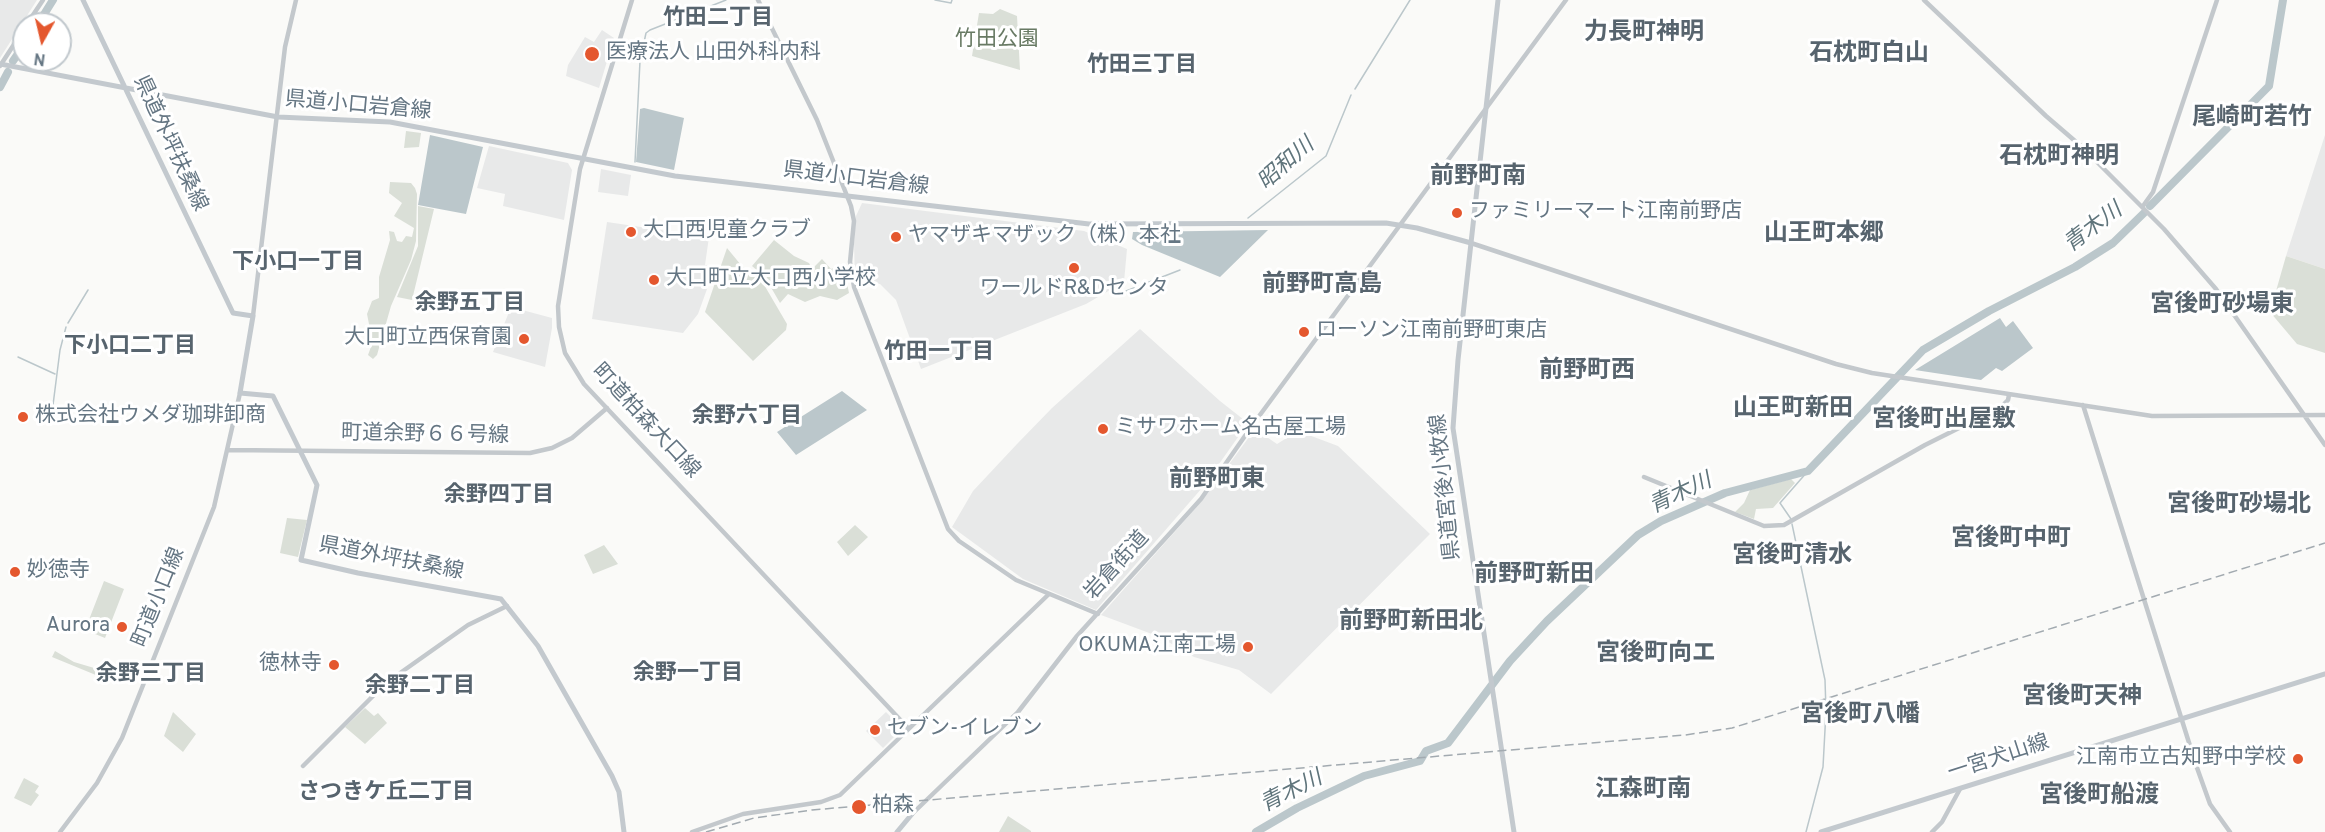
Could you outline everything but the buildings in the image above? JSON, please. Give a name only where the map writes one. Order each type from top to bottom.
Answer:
[{"type":"main road","name":"県道外坪扶桑線","points":[[83,0],[233,314],[253,316]]},
{"type":"main road","points":[[1471,243],[1498,0]]},
{"type":"main road","name":"県道小口岩倉線","points":[[2,65],[278,117],[390,122],[675,176],[1098,225],[1400,224],[1471,243]]},
{"type":"main road","name":"県道宮後小牧線","points":[[1471,243],[1453,428],[1514,832]]},
{"type":"main road","points":[[240,393],[253,316]]},
{"type":"main road","name":"県道外坪扶桑線","points":[[240,393],[273,396],[316,485],[301,560],[358,573],[497,596],[538,646],[614,780],[619,792],[624,832]]},
{"type":"main road","name":"一宮犬山線","points":[[1821,832],[2325,674]]},
{"type":"main road","points":[[897,832],[912,814]]},
{"type":"street","points":[[253,316],[285,48],[296,0]]},
{"type":"street","name":"町道柏森大口線","points":[[632,0],[583,159],[559,297],[559,327],[571,366],[607,408],[856,670],[908,728]]},
{"type":"street","points":[[758,0],[817,120],[847,196],[854,217],[850,258],[854,287],[950,531],[959,541],[1012,577],[1098,614]]},
{"type":"street","name":"岩倉街道","points":[[912,814],[1018,712],[1098,614],[1201,499],[1328,322],[1566,0]]},
{"type":"street","points":[[1924,0],[2143,206],[2216,289],[2325,445]]},
{"type":"street","points":[[2143,206],[2153,192],[2217,0]]},
{"type":"street","points":[[2,65],[12,49]]},
{"type":"street","points":[[1471,243],[1836,363],[1890,376],[2176,418],[2325,415]]},
{"type":"street","name":"町道小口線","points":[[60,832],[100,778],[122,738],[214,507],[240,393]]},
{"type":"street","points":[[1644,477],[1672,486],[1764,526],[1784,525],[1925,445],[2001,407],[2008,400],[2009,394]]},
{"type":"street","points":[[2083,405],[2210,804],[2230,832]]},
{"type":"street","name":"町道余野６６号線","points":[[228,450],[530,453],[552,448],[572,438],[607,408]]},
{"type":"street","points":[[692,832],[743,814],[836,798],[1049,594]]},
{"type":"street","points":[[303,766],[386,683],[468,625],[507,606]]},
{"type":"street","points":[[1932,832],[1947,814],[1960,789]]},
{"type":"shaded area","points":[[0,0],[37,0],[29,12],[12,12],[12,39],[0,58]]},
{"type":"shaded area","name":"医療法人 山田外科内科","points":[[602,30],[614,38],[599,88],[566,76],[568,65],[585,37],[594,42]]},
{"type":"shaded area","points":[[640,109],[684,118],[674,170],[636,162]]},
{"type":"shaded area","points":[[430,135],[483,147],[466,214],[418,205]]},
{"type":"shaded area","points":[[2325,135],[2325,269],[2286,256]]},
{"type":"shaded area","points":[[489,146],[568,163],[572,170],[564,220],[503,206],[505,194],[477,188]]},
{"type":"shaded area","points":[[601,169],[631,175],[628,196],[598,192]]},
{"type":"shaded area","points":[[862,203],[1084,231],[1127,249],[1124,282],[1086,304],[921,369],[896,300],[880,284],[855,282],[856,216]]},
{"type":"shaded area","name":"大口町立大口西小学校","points":[[607,222],[709,237],[705,265],[715,267],[698,314],[683,333],[592,319]]},
{"type":"shaded area","points":[[1268,230],[1220,277],[1132,239],[1133,232]]},
{"type":"shaded area","name":"大口町立西保育園","points":[[511,307],[552,318],[545,367],[493,352]]},
{"type":"shaded area","points":[[2000,318],[2006,327],[2013,321],[2033,348],[2002,371],[1996,368],[1981,380],[1915,370]]},
{"type":"shaded area","points":[[1140,329],[1248,423],[1202,488],[1096,610],[1023,579],[952,527],[973,491],[1017,444],[1052,408]]},
{"type":"shaded area","points":[[842,391],[867,410],[796,455],[777,432]]},
{"type":"shaded area","points":[[1255,429],[1277,444],[1298,431],[1338,446],[1430,534],[1271,694],[1239,670],[1194,657],[1160,637],[1101,615],[1202,501]]},
{"type":"shaded area","points":[[886,712],[894,720],[887,726],[896,735],[883,748],[866,731]]},
{"type":"green space","name":"竹田公園","points":[[1000,9],[1017,16],[1020,70],[972,56],[979,13],[993,14]]},
{"type":"green space","points":[[406,131],[421,133],[419,147],[404,148]]},
{"type":"green space","points":[[390,182],[411,183],[415,188],[417,194],[416,241],[411,260],[391,306],[377,355],[373,359],[368,355],[372,344],[368,336],[370,329],[367,314],[372,301],[379,298],[379,277],[390,240],[389,231],[394,232],[397,241],[402,242],[406,236],[412,237],[414,228],[394,216],[402,203],[389,193]]},
{"type":"green space","points":[[418,206],[434,209],[412,300],[397,297],[418,246]]},
{"type":"green space","points":[[774,240],[794,256],[809,263],[812,269],[822,259],[831,269],[843,264],[849,293],[837,300],[820,296],[805,302],[788,294],[780,303],[765,277],[752,266]]},
{"type":"green space","points":[[727,248],[741,265],[763,283],[787,324],[786,330],[753,361],[705,312]]},
{"type":"green space","points":[[2286,256],[2325,269],[2325,353],[2297,344],[2270,312]]},
{"type":"green space","points":[[1791,479],[1795,483],[1773,508],[1756,509],[1754,519],[1735,512],[1744,503],[1750,490]]},
{"type":"green space","points":[[287,518],[307,520],[298,557],[280,553]]},
{"type":"green space","points":[[855,525],[868,537],[848,556],[837,542]]},
{"type":"green space","points":[[604,545],[618,564],[593,574],[584,555]]},
{"type":"green space","points":[[104,581],[124,589],[105,638],[85,630]]},
{"type":"green space","points":[[55,651],[74,662],[111,673],[108,680],[52,657]]},
{"type":"green space","points":[[365,708],[374,716],[378,713],[387,723],[365,744],[345,727]]},
{"type":"green space","points":[[173,712],[196,734],[183,752],[164,736]]},
{"type":"green space","points":[[24,778],[39,786],[35,792],[39,795],[31,806],[14,798]]},
{"type":"green space","points":[[1008,816],[1031,831],[1031,832],[999,832]]},
{"type":"waterway","points":[[46,12],[53,0]]},
{"type":"waterway","points":[[635,162],[640,61],[646,33],[726,0]]},
{"type":"waterway","points":[[935,0],[951,3],[952,0]]},
{"type":"waterway","name":"昭和川","points":[[1355,89],[1410,0]]},
{"type":"waterway","name":"青木川","points":[[2150,206],[2269,86],[2283,0]]},
{"type":"waterway","points":[[0,87],[8,72]]},
{"type":"waterway","name":"昭和川","points":[[1248,218],[1326,156],[1351,95]]},
{"type":"waterway","name":"青木川","points":[[1256,832],[1297,808],[1364,776],[1420,761],[1426,751],[1448,743],[1510,661],[1547,621],[1638,535],[1661,521],[1725,493],[1808,471],[1923,350],[1989,311],[2075,267],[2113,243],[2144,213]]},
{"type":"waterway","name":"昭和川","points":[[1121,293],[1180,270]]},
{"type":"waterway","points":[[68,323],[88,290]]},
{"type":"waterway","points":[[53,405],[60,350],[66,327]]},
{"type":"waterway","points":[[18,357],[55,374]]},
{"type":"waterway","points":[[1791,519],[1780,503],[1808,471]]},
{"type":"waterway","points":[[1792,524],[1825,680],[1823,767],[1806,832]]},
{"type":"railway","points":[[706,832],[754,818],[812,810],[1685,735],[1732,728],[2325,543]]},
{"type":"place","name":"医療法人 山田外科内科","points":[[592,54]]},
{"type":"place","name":"ファミリーマート江南前野店","points":[[1457,213]]},
{"type":"place","name":"大口西児童クラブ","points":[[631,232]]},
{"type":"place","name":"ヤマザキマザック（株）本社","points":[[896,237]]},
{"type":"place","name":"ワールドR&Dセンタ","points":[[1074,268]]},
{"type":"place","name":"大口町立大口西小学校","points":[[654,280]]},
{"type":"place","name":"ローソン江南前野町東店","points":[[1304,332]]},
{"type":"place","name":"大口町立西保育園","points":[[524,339]]},
{"type":"place","name":"株式会社ウメダ珈琲卸商","points":[[23,417]]},
{"type":"place","name":"ミサワホーム名古屋工場","points":[[1103,429]]},
{"type":"place","name":"妙徳寺","points":[[15,572]]},
{"type":"place","name":"Aurora","points":[[122,627]]},
{"type":"place","name":"OKUMA江南工場","points":[[1248,647]]},
{"type":"place","name":"徳林寺","points":[[334,665]]},
{"type":"place","name":"セブン-イレブン","points":[[875,730]]},
{"type":"place","name":"江南市立古知野中学校","points":[[2298,759]]},
{"type":"place","name":"柏森","points":[[859,807]]},
{"type":"district","name":"竹田二丁目","points":[[718,20]]},
{"type":"district","name":"力長町神明","points":[[1644,34]]},
{"type":"district","name":"石枕町白山","points":[[1869,55]]},
{"type":"district","name":"竹田三丁目","points":[[1142,67]]},
{"type":"district","name":"尾崎町若竹","points":[[2252,119]]},
{"type":"district","name":"石枕町神明","points":[[2059,158]]},
{"type":"district","name":"前野町南","points":[[1478,178]]},
{"type":"district","name":"山王町本郷","points":[[1824,235]]},
{"type":"district","name":"下小口一丁目","points":[[298,264]]},
{"type":"district","name":"前野町高島","points":[[1322,286]]},
{"type":"district","name":"余野五丁目","points":[[470,305]]},
{"type":"district","name":"宮後町砂場東","points":[[2222,306]]},
{"type":"district","name":"下小口二丁目","points":[[130,348]]},
{"type":"district","name":"竹田一丁目","points":[[939,354]]},
{"type":"district","name":"前野町西","points":[[1587,372]]},
{"type":"district","name":"山王町新田","points":[[1793,410]]},
{"type":"district","name":"余野六丁目","points":[[747,418]]},
{"type":"district","name":"宮後町出屋敷","points":[[1944,421]]},
{"type":"district","name":"前野町東","points":[[1217,481]]},
{"type":"district","name":"余野四丁目","points":[[499,497]]},
{"type":"district","name":"宮後町砂場北","points":[[2239,506]]},
{"type":"district","name":"宮後町中町","points":[[2011,540]]},
{"type":"district","name":"宮後町清水","points":[[1792,557]]},
{"type":"district","name":"前野町新田","points":[[1534,576]]},
{"type":"district","name":"前野町新田北","points":[[1411,623]]},
{"type":"district","name":"宮後町向エ","points":[[1656,655]]},
{"type":"district","name":"余野一丁目","points":[[688,675]]},
{"type":"district","name":"余野三丁目","points":[[151,676]]},
{"type":"district","name":"余野二丁目","points":[[420,688]]},
{"type":"district","name":"宮後町天神","points":[[2082,698]]},
{"type":"district","name":"宮後町八幡","points":[[1860,716]]},
{"type":"district","name":"江森町南","points":[[1643,791]]},
{"type":"district","name":"さつきケ丘二丁目","points":[[386,794]]},
{"type":"district","name":"宮後町船渡","points":[[2099,797]]}]
